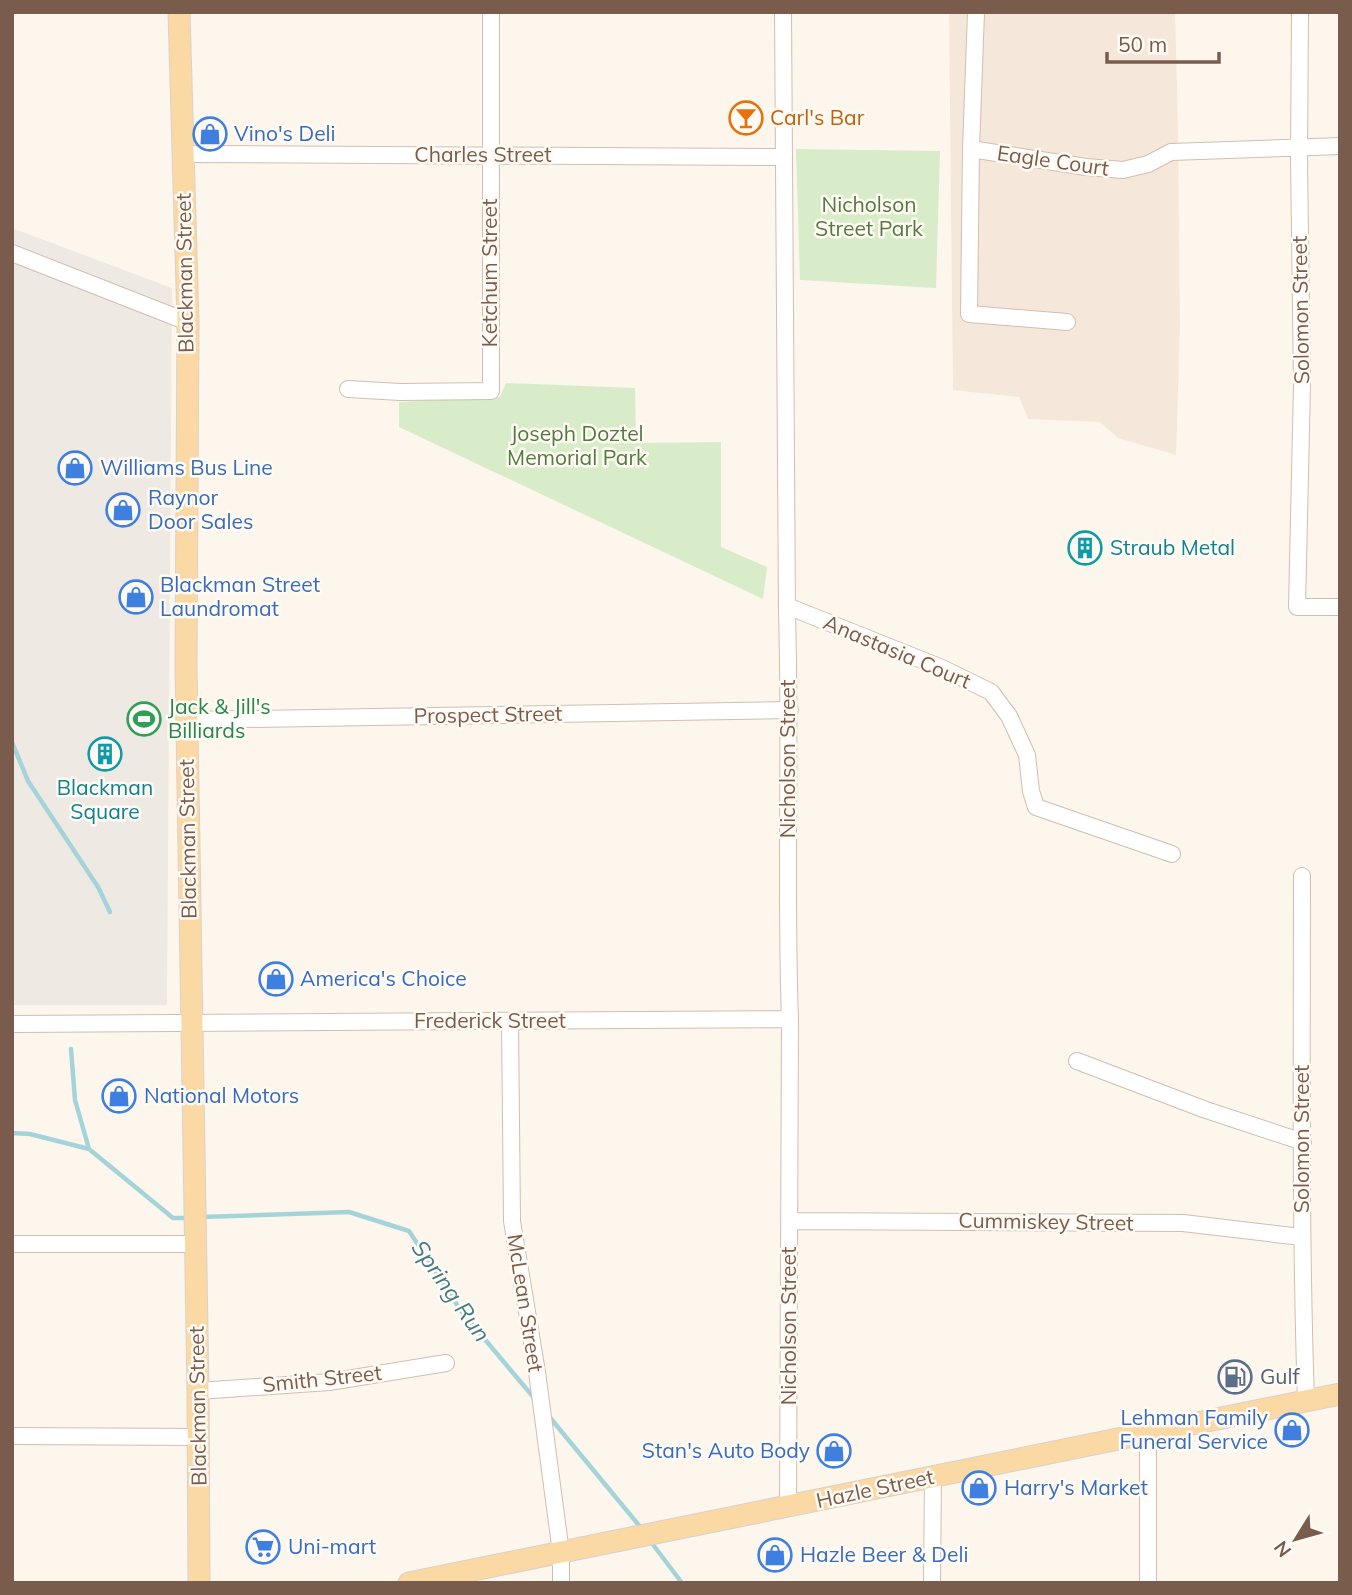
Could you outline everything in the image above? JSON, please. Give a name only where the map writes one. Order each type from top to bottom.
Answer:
[{"type":"main road","name":"Blackman Street","points":[[179,12],[188,321],[187,720],[199,1583]]},
{"type":"main road","name":"Hazle Street","points":[[409,1583],[1147,1431],[1340,1394]]},
{"type":"street","name":"Ketchum Street","points":[[348,389],[400,392],[491,391],[491,12]]},
{"type":"street","name":"Nicholson Street","points":[[783,12],[790,710],[787,941],[790,1019],[788,1507]]},
{"type":"street","name":"Eagle Court","points":[[976,12],[971,149],[970,314],[1068,322]]},
{"type":"street","name":"Solomon Street","points":[[1300,12],[1302,385],[1297,607],[1340,607]]},
{"type":"street","name":"Eagle Court","points":[[971,149],[1123,170],[1148,164],[1171,152],[1299,146]]},
{"type":"street","points":[[1299,146],[1340,146]]},
{"type":"street","name":"Charles Street","points":[[183,154],[784,157]]},
{"type":"street","points":[[12,253],[188,321]]},
{"type":"street","name":"Anastasia Court","points":[[787,606],[942,668],[991,692],[1009,716],[1027,755],[1031,792],[1036,807],[1172,854]]},
{"type":"street","name":"Prospect Street","points":[[187,720],[790,710]]},
{"type":"street","name":"Solomon Street","points":[[1301,876],[1301,1237],[1306,1401]]},
{"type":"street","name":"Frederick Street","points":[[12,1024],[790,1019]]},
{"type":"street","name":"McLean Street","points":[[510,1021],[512,1221],[537,1372],[561,1553],[561,1583]]},
{"type":"street","points":[[1077,1061],[1206,1110],[1303,1142]]},
{"type":"street","name":"Cummiskey Street","points":[[790,1221],[1183,1223],[1301,1237]]},
{"type":"street","points":[[12,1244],[195,1226]]},
{"type":"street","name":"Smith Street","points":[[198,1391],[329,1382],[446,1363]]},
{"type":"street","points":[[1147,1431],[1148,1583]]},
{"type":"street","points":[[12,1436],[198,1437]]},
{"type":"street","points":[[932,1583],[933,1477]]},
{"type":"shaded area","points":[[949,12],[1175,12],[1180,327],[1176,455],[1118,438],[1100,422],[1028,419],[1019,397],[953,390]]},
{"type":"shaded area","points":[[12,228],[172,288],[167,1005],[12,1005]]},
{"type":"green space","name":"Nicholson Street Park","points":[[796,149],[940,151],[936,288],[800,280]]},
{"type":"green space","name":"Joseph Doztel Memorial Park","points":[[506,383],[635,388],[636,443],[721,442],[721,547],[767,567],[763,599],[399,427],[399,402],[500,397]]},
{"type":"waterway","points":[[12,742],[28,781],[98,887],[110,912]]},
{"type":"waterway","points":[[71,1049],[75,1100],[89,1149]]},
{"type":"waterway","name":"Spring Run","points":[[12,1133],[30,1134],[89,1149],[173,1218],[189,1218]]},
{"type":"waterway","name":"Spring Run","points":[[201,1217],[349,1212],[409,1231],[461,1311],[535,1399]]},
{"type":"waterway","name":"Spring Run","points":[[547,1414],[642,1529]]},
{"type":"waterway","name":"Spring Run","points":[[651,1542],[682,1583]]},
{"type":"place","name":"Carl's Bar","points":[[746,118]]},
{"type":"place","name":"Vino's Deli","points":[[210,134]]},
{"type":"place","name":"Williams Bus Line","points":[[75,468]]},
{"type":"place","name":"Raynor Door Sales","points":[[123,510]]},
{"type":"place","name":"Straub Metal","points":[[1085,548]]},
{"type":"place","name":"Blackman Street Laundromat","points":[[136,597]]},
{"type":"place","name":"Jack & Jill's Billiards","points":[[144,719]]},
{"type":"place","name":"Blackman Square","points":[[105,754]]},
{"type":"place","name":"America's Choice","points":[[276,979]]},
{"type":"place","name":"National Motors","points":[[119,1096]]},
{"type":"place","name":"Gulf","points":[[1235,1377]]},
{"type":"place","name":"Lehman Family Funeral Service","points":[[1292,1430]]},
{"type":"place","name":"Stan's Auto Body","points":[[834,1451]]},
{"type":"place","name":"Harry's Market","points":[[979,1488]]},
{"type":"place","name":"Uni-mart","points":[[263,1547]]},
{"type":"place","name":"Hazle Beer & Deli","points":[[775,1555]]}]
